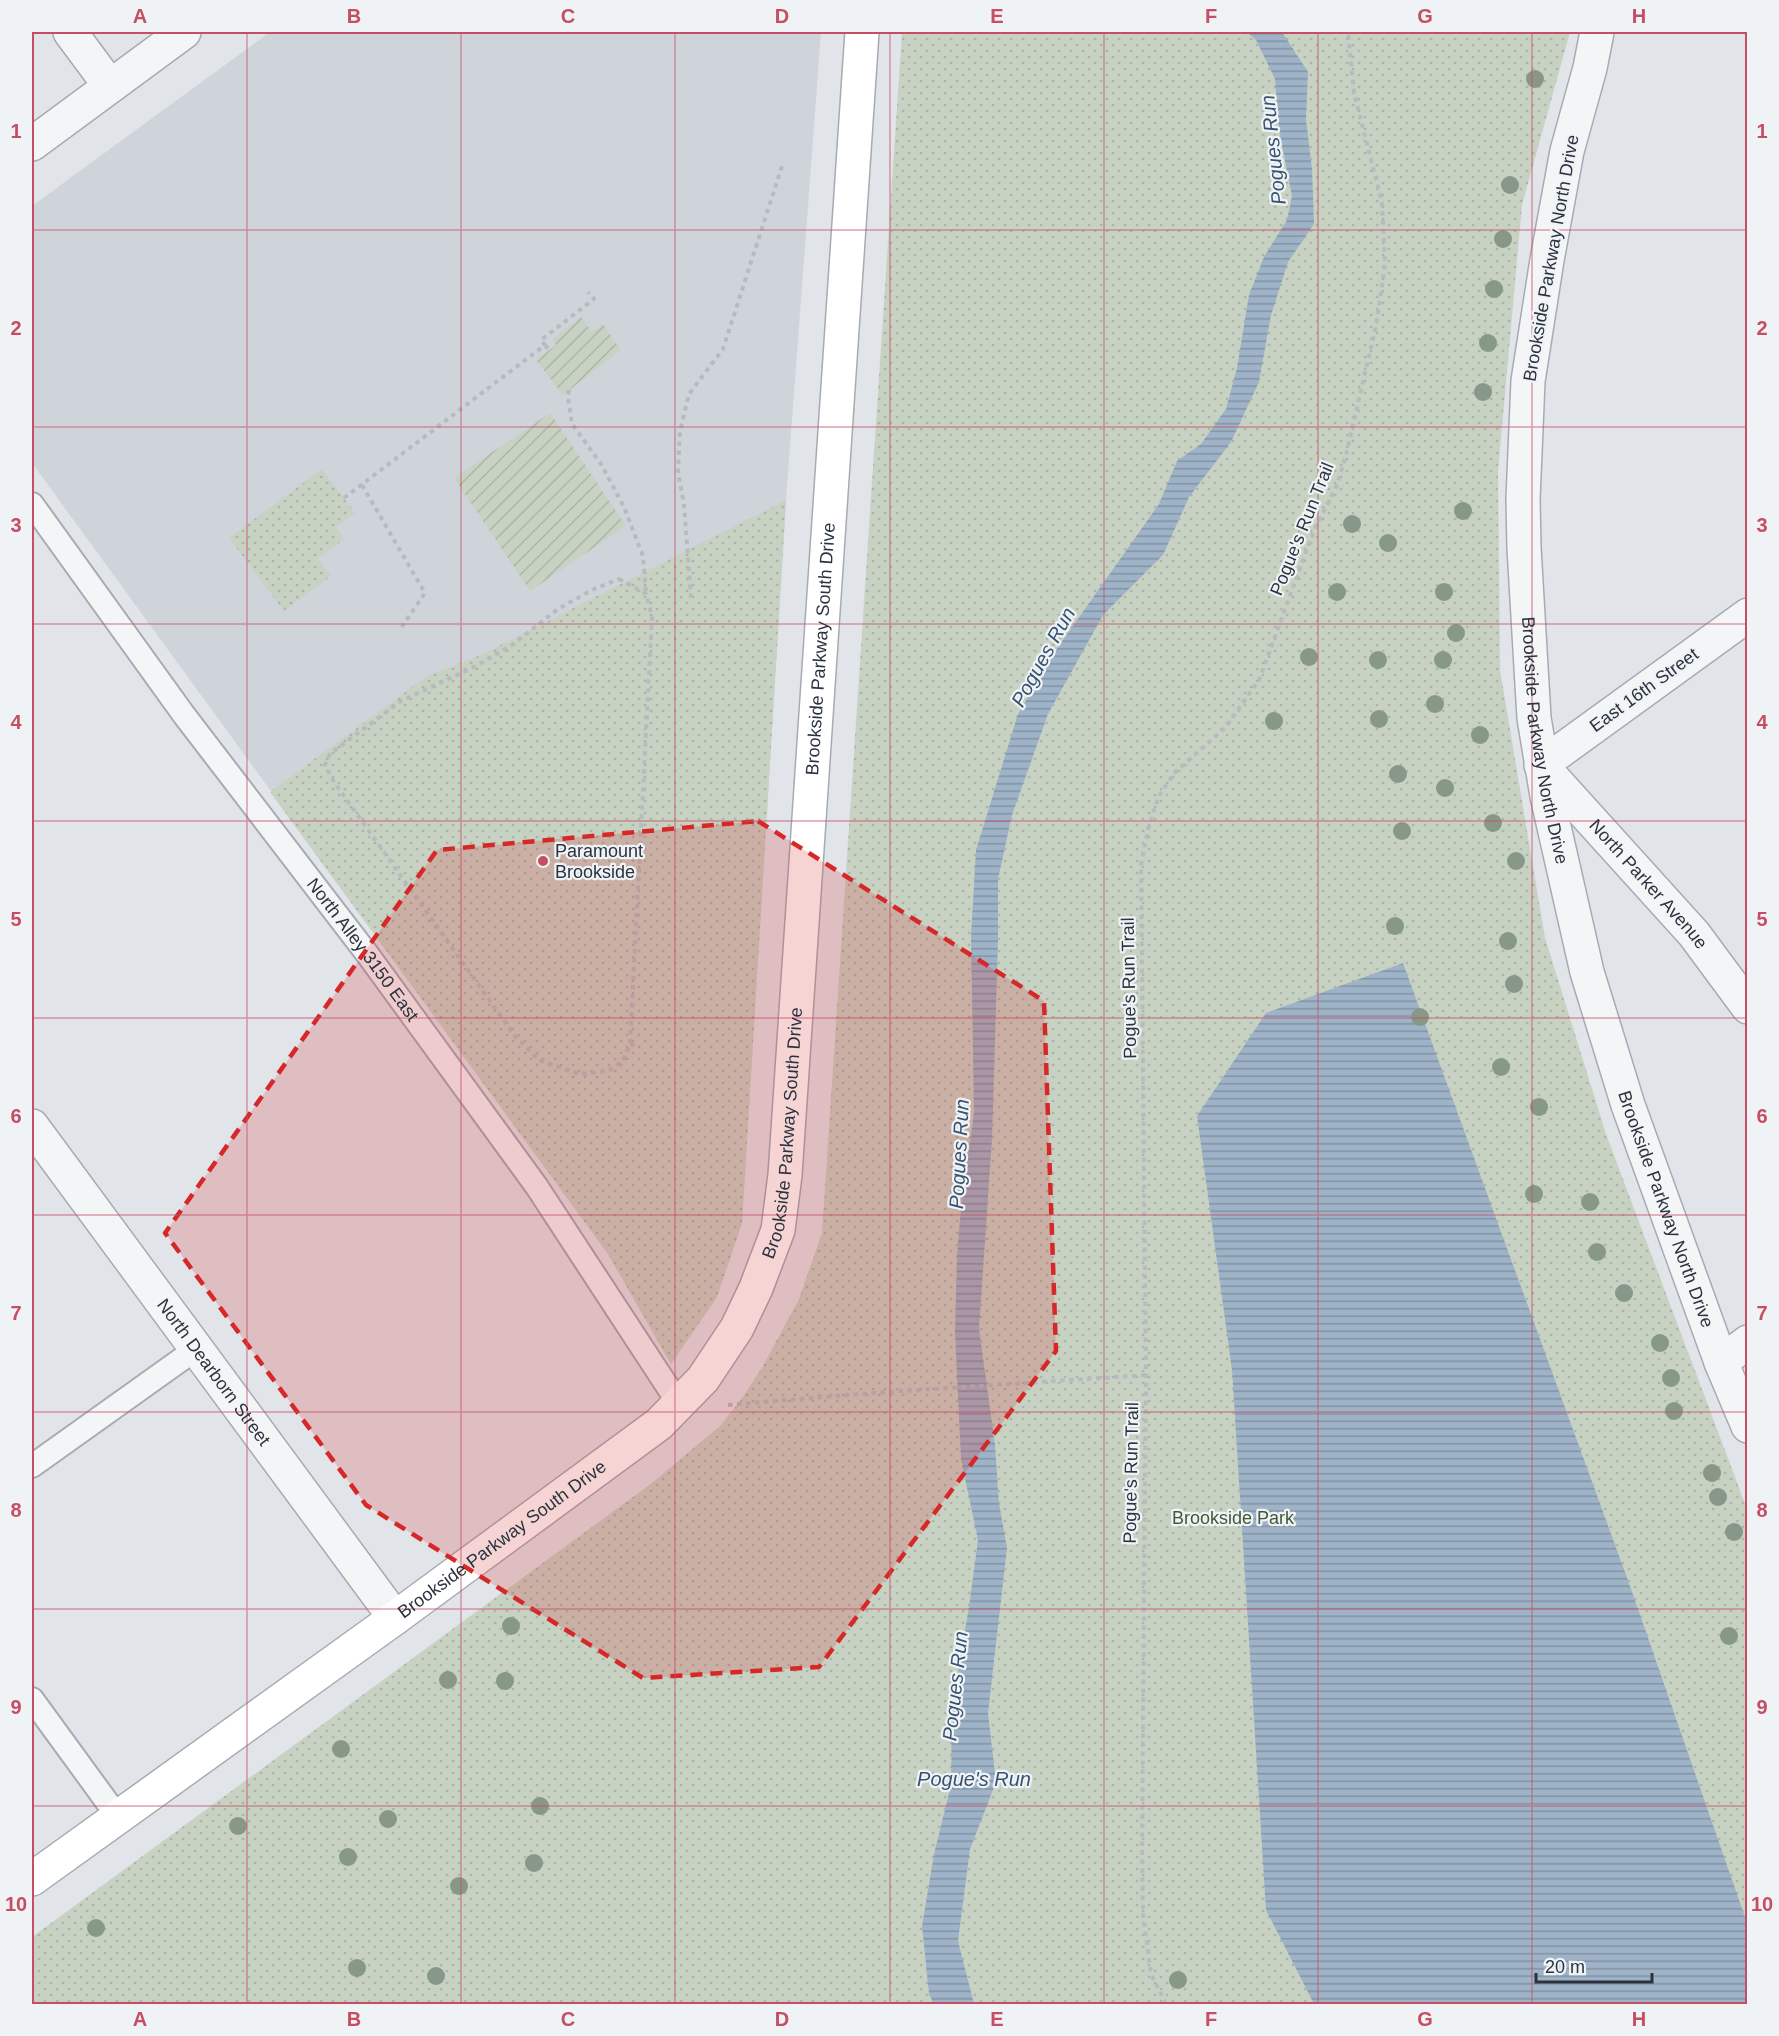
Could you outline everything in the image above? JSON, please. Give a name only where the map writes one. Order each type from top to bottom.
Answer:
[{"type":"main road","name":"Brookside Parkway South Drive","points":[[32,1880],[659,1424],[703,1379],[723,1352],[756,1288],[778,1230],[785,1175],[862,32]]},
{"type":"street","points":[[70,32],[110,86]]},
{"type":"street","points":[[32,144],[184,32]]},
{"type":"street","name":"Brookside Parkway North Drive","points":[[1597,32],[1590,68],[1567,151],[1528,381],[1523,499],[1525,593],[1534,718],[1541,765],[1587,972],[1628,1105],[1721,1362],[1748,1426]]},
{"type":"street","name":"East 16th Street","points":[[1541,765],[1748,615]]},
{"type":"street","name":"North Parker Avenue","points":[[1541,765],[1694,934],[1744,994]]},
{"type":"street","name":"North Dearborn Street","points":[[32,1126],[395,1618]]},
{"type":"street","points":[[1721,1362],[1748,1342]]},
{"type":"lane","name":"North Alley 3150 East","points":[[32,504],[184,715],[368,955],[537,1187],[676,1407]]},
{"type":"lane","points":[[32,1466],[196,1349]]},
{"type":"lane","points":[[32,1699],[118,1817]]},
{"type":"path","name":"Pogue's Run Trail","points":[[1166,2004],[1150,1974],[1143,1914],[1146,1375],[1141,865],[1148,828],[1158,798],[1174,773],[1225,728],[1259,680],[1277,626],[1313,533],[1337,485],[1346,455],[1376,326],[1385,265],[1382,203],[1354,93],[1348,32]]},
{"type":"path","points":[[691,598],[684,504],[678,473],[680,431],[689,394],[723,349],[783,163]]},
{"type":"path","points":[[549,350],[541,340],[594,299],[588,292]]},
{"type":"path","points":[[344,498],[545,345]]},
{"type":"path","points":[[569,390],[572,424],[601,464],[624,507],[643,556],[646,594],[652,616],[630,1044],[623,1061],[608,1071],[579,1074],[539,1060],[515,1036],[334,782],[325,765],[330,754],[401,701],[472,668],[512,645],[558,609],[592,590],[619,579],[646,594]]},
{"type":"path","points":[[362,485],[424,592],[399,631]]},
{"type":"path","points":[[630,1044],[638,1046]]},
{"type":"path","points":[[676,1407],[1146,1375]]},
{"type":"highlighted area","points":[[758,821],[1044,1001],[1056,1351],[819,1667],[643,1678],[366,1505],[165,1233],[437,850]]},
{"type":"shaded area","name":"Paramount Brookside","points":[[270,32],[821,32],[786,500],[742,1223],[717,1297],[671,1364],[608,1254],[32,463],[32,206]]},
{"type":"green space","name":"Brookside Park","points":[[902,32],[1570,32],[1522,205],[1498,471],[1500,670],[1545,938],[1606,1134],[1747,1509],[1747,2004],[32,2004],[32,1937],[652,1483],[720,1426],[740,1401],[763,1366],[799,1299],[822,1233]]},
{"type":"green space","points":[[581,317],[592,332],[603,324],[621,350],[563,395],[536,360],[556,345],[552,339]]},
{"type":"green space","points":[[550,413],[626,526],[530,591],[454,478]]},
{"type":"green space","points":[[322,469],[355,513],[336,528],[344,539],[318,559],[331,576],[284,611],[229,538]]},
{"type":"green space","points":[[786,500],[742,1223],[717,1297],[671,1364],[608,1254],[270,792],[427,676],[481,655]]},
{"type":"water","name":"Pogue's Run","points":[[1247,32],[1282,32],[1308,72],[1306,119],[1312,169],[1314,224],[1288,262],[1271,315],[1259,382],[1231,442],[1189,497],[1163,555],[1103,615],[1048,714],[1012,815],[998,879],[992,1139],[979,1329],[995,1445],[999,1503],[1007,1548],[988,1713],[996,1782],[970,1849],[958,1941],[974,2004],[934,2004],[929,1994],[922,1926],[934,1854],[951,1785],[952,1707],[978,1540],[961,1459],[955,1332],[957,1255],[962,1197],[974,1113],[971,936],[976,850],[1018,714],[1058,647],[1159,504],[1177,461],[1201,444],[1226,409],[1237,368],[1249,295],[1264,257],[1287,220],[1292,196],[1279,130],[1275,79],[1256,40]]},
{"type":"water","points":[[1403,963],[1630,1586],[1747,1923],[1747,2004],[1314,2004],[1266,1910],[1232,1370],[1197,1116],[1266,1013]]},
{"type":"place","name":"Paramount Brookside","points":[[543,861]]},
{"type":"water label","name":"Pogues Run","points":[[1273,150]]},
{"type":"water label","name":"Pogues Run","points":[[1043,657]]},
{"type":"water label","name":"Pogues Run","points":[[959,1154]]},
{"type":"water label","name":"Pogues Run","points":[[955,1686]]}]
